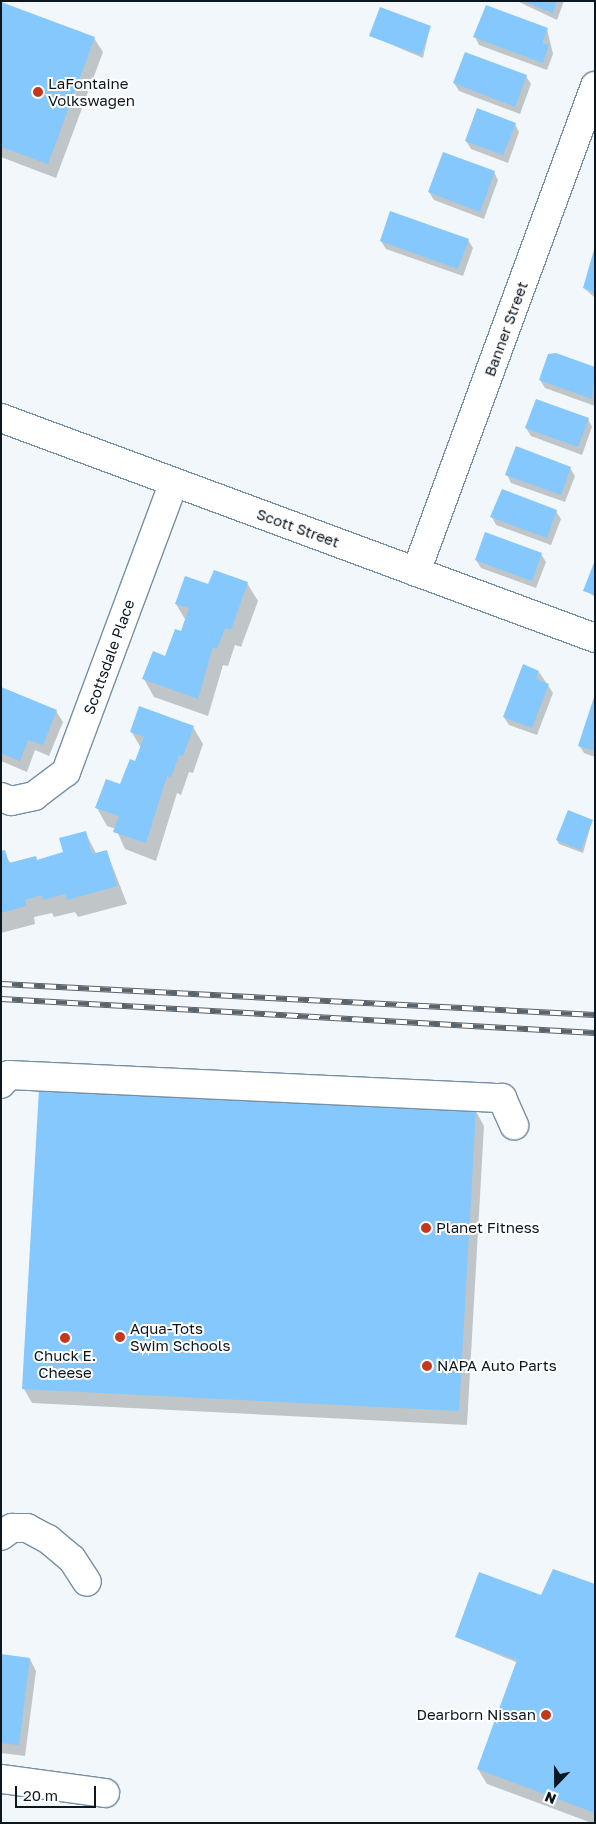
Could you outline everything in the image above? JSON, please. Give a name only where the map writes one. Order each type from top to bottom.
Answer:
[{"type":"street","name":"Banner Street","points":[[416,572],[595,86]]},
{"type":"street","name":"Scott Street","points":[[1,418],[595,638]]},
{"type":"street","name":"Scottsdale Place","points":[[4,800],[46,790],[66,772],[174,482]]},
{"type":"street","points":[[1,1084],[9,1075],[502,1098],[514,1125]]},
{"type":"street","points":[[1,1536],[12,1528],[27,1528],[48,1539],[72,1559],[87,1582]]},
{"type":"street","points":[[1,1779],[105,1793]]},
{"type":"building","points":[[522,1],[557,1],[553,13]]},
{"type":"building","name":"LaFontaine Volkswagen","points":[[1,2],[95,37],[48,164],[1,147]]},
{"type":"building","points":[[486,5],[548,28],[542,43],[549,45],[543,63],[473,37]]},
{"type":"building","points":[[380,7],[431,26],[421,55],[369,36]]},
{"type":"building","points":[[465,52],[527,75],[515,107],[453,83]]},
{"type":"building","points":[[477,108],[516,123],[503,155],[465,141]]},
{"type":"building","points":[[443,152],[495,171],[480,212],[428,192]]},
{"type":"building","points":[[390,211],[469,239],[458,269],[380,241]]},
{"type":"building","points":[[595,246],[595,293],[583,288]]},
{"type":"building","points":[[556,353],[595,367],[592,399],[539,380],[548,354]]},
{"type":"building","points":[[536,399],[589,418],[578,447],[525,428]]},
{"type":"building","points":[[516,446],[571,467],[561,495],[505,475]]},
{"type":"building","points":[[502,489],[557,510],[547,538],[490,517]]},
{"type":"building","points":[[485,532],[542,553],[532,581],[475,560]]},
{"type":"building","points":[[595,560],[595,595],[583,591]]},
{"type":"building","points":[[214,570],[248,582],[231,630],[225,628],[217,649],[213,647],[198,699],[142,679],[153,651],[165,656],[175,629],[181,631],[189,608],[175,604],[185,576],[208,584]]},
{"type":"building","points":[[523,664],[539,671],[536,679],[549,684],[532,728],[503,717]]},
{"type":"building","points":[[1,687],[57,710],[43,745],[28,740],[20,761],[1,753]]},
{"type":"building","points":[[595,697],[595,751],[578,746]]},
{"type":"building","points":[[139,706],[194,726],[183,756],[179,755],[171,777],[167,776],[146,843],[113,832],[119,816],[95,808],[106,779],[120,784],[130,759],[135,761],[144,737],[130,732]]},
{"type":"building","points":[[568,810],[593,820],[581,850],[556,840]]},
{"type":"building","points":[[86,831],[92,854],[107,850],[117,886],[67,900],[65,894],[43,900],[41,895],[25,900],[26,906],[1,913],[1,851],[5,850],[9,863],[36,856],[37,860],[63,852],[59,838]]},
{"type":"building","points":[[39,1089],[476,1110],[459,1411],[22,1389]]},
{"type":"building","name":"Dearborn Nissan","points":[[553,1569],[595,1584],[595,1813],[477,1769],[517,1660],[455,1637],[479,1572],[541,1595]]},
{"type":"building","points":[[1,1654],[30,1658],[19,1745],[1,1743]]},
{"type":"railway","points":[[1,984],[595,1015]]},
{"type":"railway","points":[[1,999],[595,1033]]},
{"type":"place","name":"LaFontaine Volkswagen","points":[[38,92]]},
{"type":"place","name":"Planet Fitness","points":[[426,1228]]},
{"type":"place","name":"Aqua-Tots Swim Schools","points":[[120,1337]]},
{"type":"place","name":"Chuck E. Cheese","points":[[65,1338]]},
{"type":"place","name":"NAPA Auto Parts","points":[[427,1366]]},
{"type":"place","name":"Dearborn Nissan","points":[[546,1715]]}]
